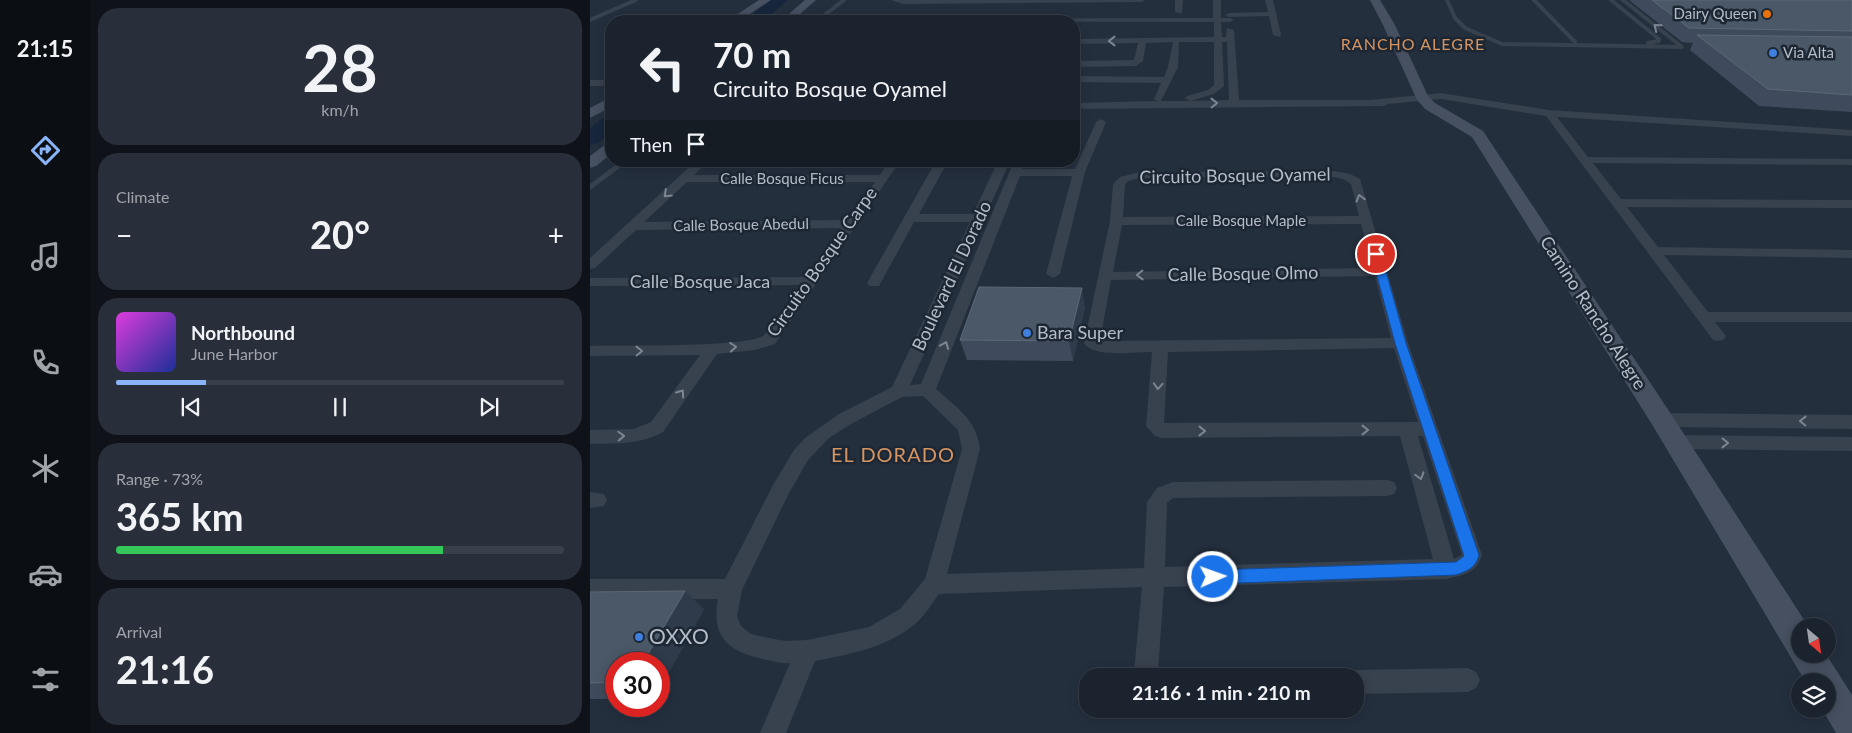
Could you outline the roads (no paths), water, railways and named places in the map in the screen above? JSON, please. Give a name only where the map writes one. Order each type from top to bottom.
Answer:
[{"type":"street","points":[[742,15],[766,0]]},
{"type":"street","points":[[793,15],[811,0]]},
{"type":"street","points":[[895,0],[1056,11],[1068,11],[1141,0]]},
{"type":"street","points":[[1179,0],[1179,12]]},
{"type":"street","points":[[1080,99],[1194,97],[1217,89],[1217,0]]},
{"type":"street","points":[[1225,0],[1231,41],[1235,96],[1233,103]]},
{"type":"street","points":[[1269,0],[1276,35]]},
{"type":"street","points":[[1375,0],[1426,101]]},
{"type":"street","points":[[971,15],[1068,11],[1218,20],[1229,17],[1272,14]]},
{"type":"street","points":[[1080,41],[1218,42]]},
{"type":"street","points":[[1142,42],[1176,44],[1231,41]]},
{"type":"street","points":[[1080,64],[1136,63],[1139,61],[1142,42]]},
{"type":"street","points":[[1159,99],[1173,67],[1176,44]]},
{"type":"street","points":[[1080,79],[1166,80]]},
{"type":"street","points":[[590,82],[605,83]]},
{"type":"street","points":[[1080,106],[1426,101],[1461,98],[1549,113],[1852,133]]},
{"type":"street","name":"Camino Rancho Alegre","points":[[1426,101],[1478,134],[1676,442],[1791,628]]},
{"type":"street","points":[[590,114],[605,104]]},
{"type":"street","points":[[1549,113],[1718,336]]},
{"type":"street","points":[[1053,274],[1079,172],[1101,122]]},
{"type":"street","points":[[590,163],[605,152]]},
{"type":"street","points":[[1585,160],[1852,162]]},
{"type":"street","points":[[590,265],[696,167]]},
{"type":"street","name":"Circuito Bosque Carpe","points":[[590,352],[712,349],[755,346],[769,340],[890,167]]},
{"type":"street","points":[[874,283],[939,167]]},
{"type":"street","name":"Boulevard El Dorado","points":[[899,391],[1001,167]]},
{"type":"street","points":[[1017,167],[1079,172]]},
{"type":"street","name":"Boulevard El Dorado","points":[[927,390],[1017,167]]},
{"type":"street","name":"Circuito Bosque Oyamel","points":[[1400,343],[1104,347],[1092,343],[1096,298],[1105,276],[1116,221],[1119,184],[1124,179],[1134,176],[1324,174],[1346,176],[1356,182],[1400,343],[1472,555],[1471,559],[1464,566],[1446,569]]},
{"type":"street","name":"Calle Bosque Ficus","points":[[683,179],[882,178]]},
{"type":"street","points":[[1617,203],[1852,204]]},
{"type":"street","points":[[912,218],[979,218]]},
{"type":"street","name":"Calle Bosque Maple","points":[[1116,221],[1366,220]]},
{"type":"street","name":"Calle Bosque Abedul","points":[[633,226],[850,224]]},
{"type":"street","points":[[1654,251],[1852,254]]},
{"type":"street","name":"Calle Bosque Olmo","points":[[1105,276],[1381,272]]},
{"type":"street","name":"Calle Bosque Jaca","points":[[590,282],[810,281]]},
{"type":"street","points":[[964,298],[983,298]]},
{"type":"street","points":[[1704,317],[1852,317]]},
{"type":"street","points":[[1160,346],[1155,426],[1161,431],[1429,429]]},
{"type":"street","points":[[590,437],[639,435],[651,432],[657,427],[712,349]]},
{"type":"street","points":[[927,390],[966,427],[971,449],[934,584],[908,616],[873,637],[850,644],[807,651],[785,652],[746,644],[732,633],[726,616],[731,588],[780,491],[801,456],[811,443],[845,419],[899,391],[927,390]]},
{"type":"street","points":[[1662,420],[1852,422]]},
{"type":"street","points":[[934,584],[1446,569],[1407,429]]},
{"type":"street","points":[[1676,442],[1852,444]]},
{"type":"street","points":[[1146,668],[1154,579],[1157,502],[1166,492],[1387,488]]},
{"type":"street","points":[[590,589],[731,588]]},
{"type":"street","points":[[773,733],[807,651]]},
{"type":"street","points":[[1364,682],[1468,680]]},
{"type":"street","points":[[1836,700],[1852,727]]},
{"type":"lane","points":[[590,20],[636,0]]},
{"type":"lane","points":[[825,15],[844,0]]},
{"type":"lane","points":[[1447,0],[1452,13],[1465,28],[1491,41],[1514,46],[1692,47]]},
{"type":"lane","points":[[1534,0],[1575,42]]},
{"type":"lane","points":[[1611,0],[1656,36],[1659,41]]},
{"type":"lane","points":[[1623,0],[1682,47]]},
{"type":"lane","points":[[1633,18],[1646,18]]},
{"type":"lane","points":[[1491,41],[1644,43],[1659,41],[1682,47]]},
{"type":"lane","points":[[590,186],[616,167]]},
{"type":"waterway","points":[[761,15],[780,0]]},
{"type":"waterway","points":[[590,138],[605,127]]},
{"type":"place","name":"Dairy Queen","points":[[1767,14]]},
{"type":"place","name":"Via Alta","points":[[1773,53]]},
{"type":"place","name":"Bara Super","points":[[1027,333]]},
{"type":"place","name":"OXXO","points":[[639,637]]},
{"type":"district","name":"RANCHO ALEGRE","points":[[1413,44]]},
{"type":"district","name":"EL DORADO","points":[[893,455]]}]
